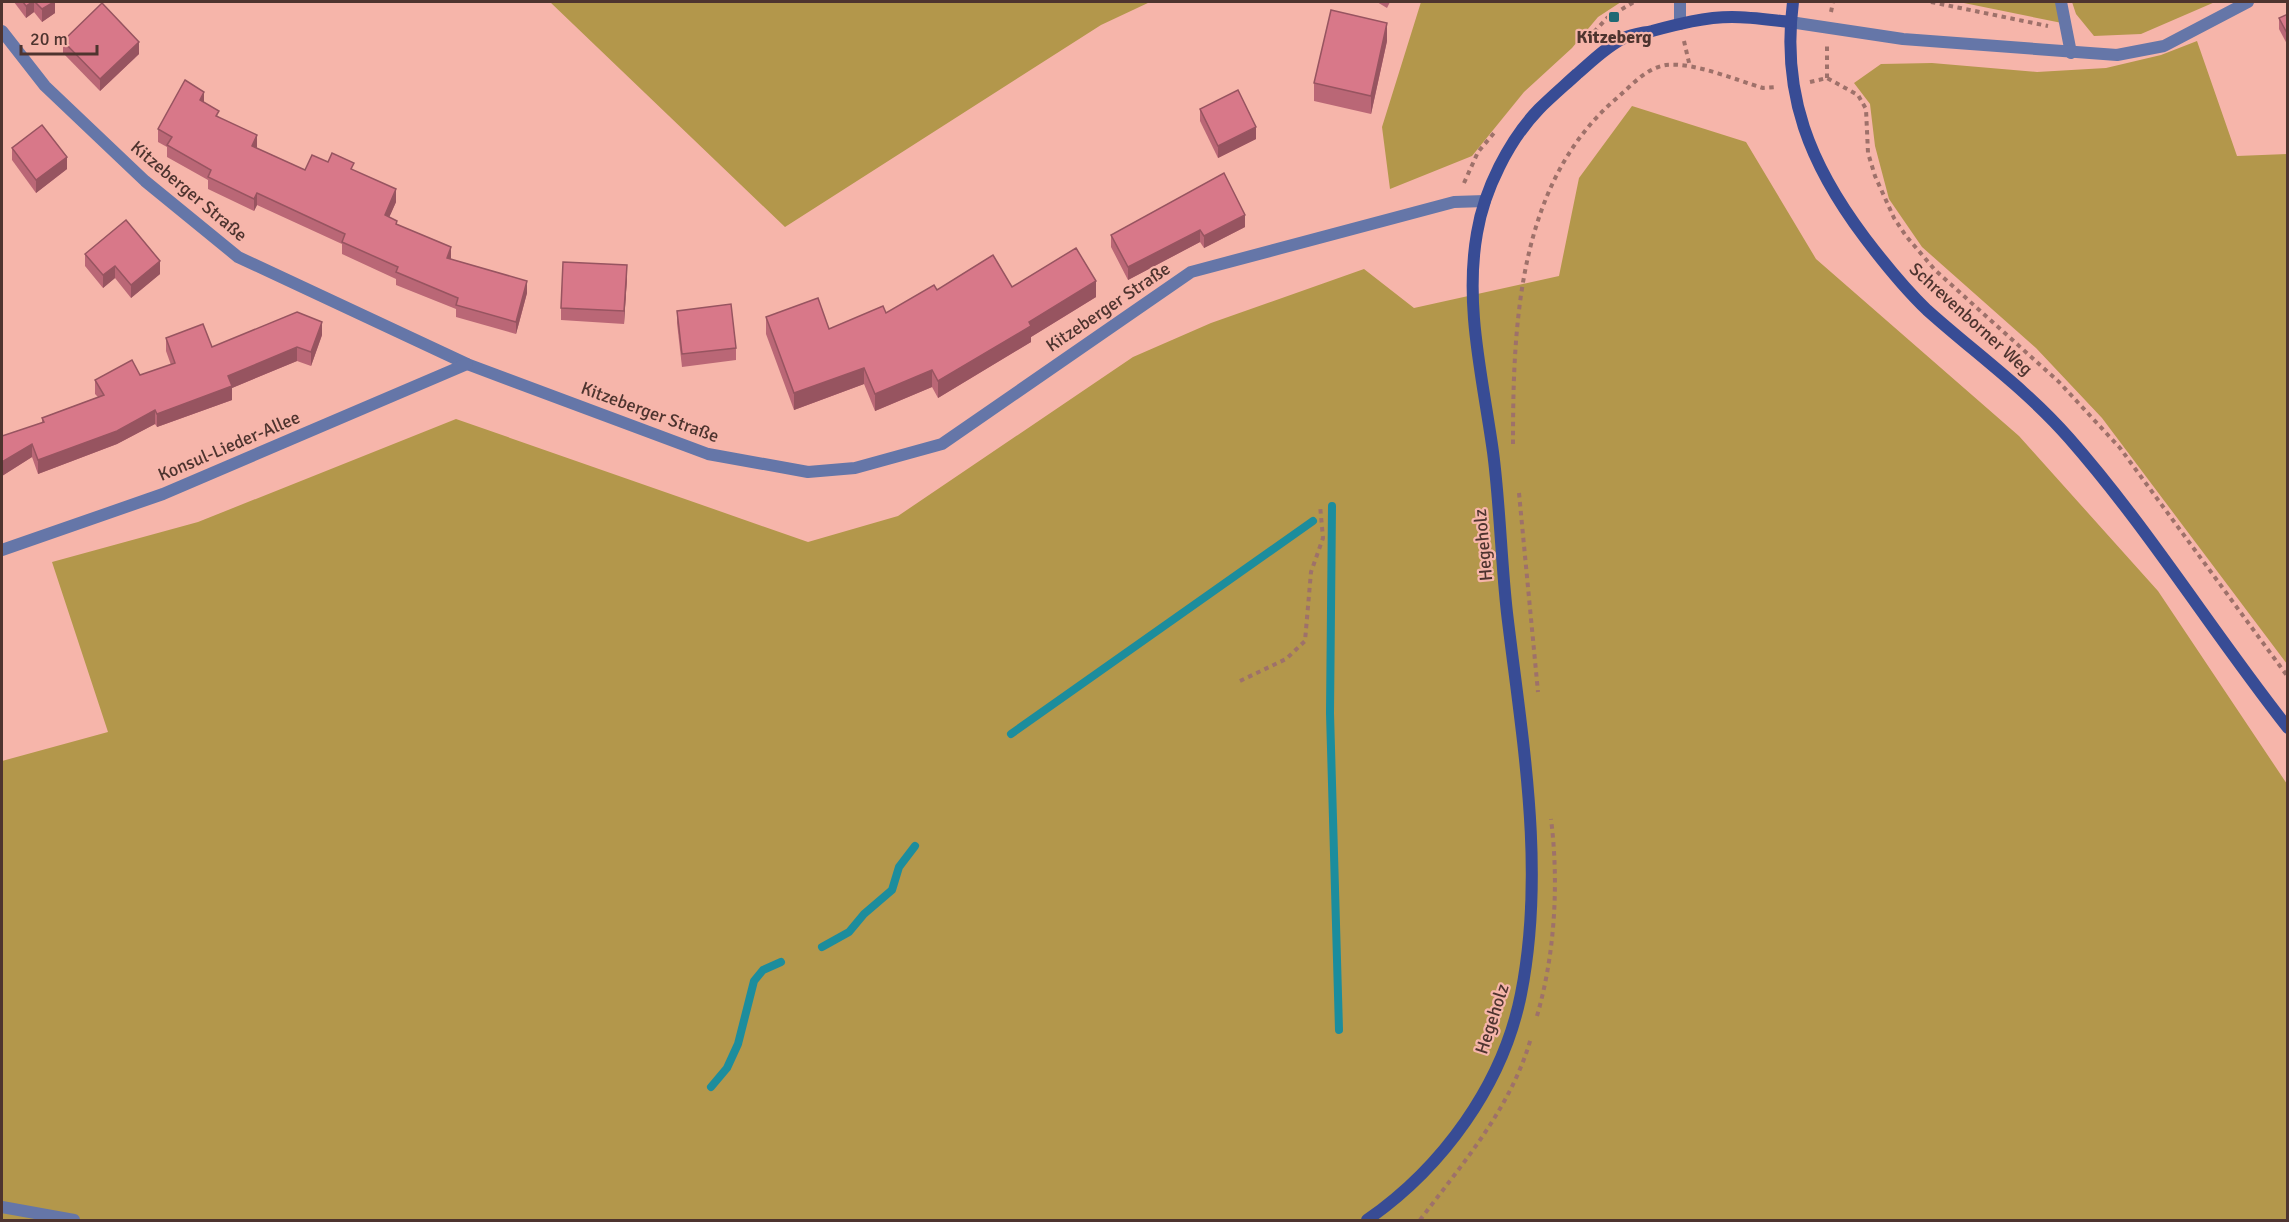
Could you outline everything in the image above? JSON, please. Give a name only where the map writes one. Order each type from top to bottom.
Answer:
[{"type":"street","points":[[1680,2],[1680,24]]},
{"type":"street","name":"Schrevenborner Weg","points":[[1793,2],[1792,86],[1800,120],[1813,154],[1838,202],[1890,271],[1928,310],[2027,393],[2069,437],[2127,507],[2248,678],[2288,728]]},
{"type":"street","points":[[2061,2],[2071,53]]},
{"type":"street","points":[[1791,22],[1903,39],[2117,55],[2164,46],[2248,2]]},
{"type":"street","name":"Hegeholz","points":[[1368,1221],[1395,1201],[1452,1143],[1478,1102],[1502,1054],[1521,997],[1530,927],[1532,850],[1527,776],[1507,608],[1493,454],[1472,317],[1474,251],[1485,201],[1516,140],[1537,111],[1581,71],[1624,38],[1680,24],[1730,17],[1791,22]]},
{"type":"street","name":"Kitzeberger Straße","points":[[2,31],[45,86],[145,181],[238,257],[467,364],[708,454],[808,472],[855,468],[942,444],[1191,272],[1454,202],[1485,201]]},
{"type":"street","name":"Konsul-Lieder-Allee","points":[[2,550],[163,494],[467,364]]},
{"type":"street","points":[[2,1207],[74,1221]]},
{"type":"path","points":[[1680,24],[1690,67]]},
{"type":"path","points":[[1827,78],[1828,27]]},
{"type":"path","points":[[1513,449],[1517,329],[1531,239],[1547,192],[1571,148],[1607,106],[1651,70],[1666,65],[1690,67],[1763,88],[1792,86],[1827,78],[1858,95],[1866,109],[1868,153],[1875,176],[1889,208],[1906,236],[1935,270],[2059,382],[2120,448],[2288,677]]},
{"type":"path","points":[[1518,490],[1539,700]]},
{"type":"path","points":[[1240,681],[1286,659],[1305,641],[1311,572],[1323,538],[1320,505]]},
{"type":"path","points":[[1537,1018],[1543,996],[1553,931],[1555,855],[1550,812]]},
{"type":"path","points":[[1420,1221],[1497,1117],[1524,1062],[1534,1029]]},
{"type":"shaded area","points":[[550,2],[1150,2],[1101,25],[785,227]]},
{"type":"shaded area","points":[[1421,2],[1621,2],[1598,17],[1572,48],[1524,92],[1472,156],[1390,189],[1382,127]]},
{"type":"shaded area","points":[[1959,2],[2057,2],[2062,23]]},
{"type":"shaded area","points":[[2072,2],[2215,2],[2141,34],[2094,36],[2076,14]]},
{"type":"shaded area","points":[[2197,41],[2237,156],[2287,154],[2287,664],[2102,418],[2036,348],[1922,247],[1889,199],[1875,146],[1870,104],[1854,83],[1881,64],[1932,63],[2037,72],[2106,68],[2161,55]]},
{"type":"shaded area","points":[[1632,106],[1746,142],[1816,259],[2019,436],[2158,591],[2287,784],[2287,1220],[2,1220],[2,761],[108,732],[52,562],[198,522],[456,419],[808,542],[898,516],[1133,357],[1211,323],[1364,269],[1414,308],[1559,276],[1579,178]]},
{"type":"building","points":[[35,2],[54,2],[42,9]]},
{"type":"building","points":[[102,3],[139,42],[100,79],[63,41]]},
{"type":"building","points":[[1331,10],[1387,23],[1371,96],[1314,83]]},
{"type":"building","points":[[2288,14],[2288,35],[2279,18]]},
{"type":"building","points":[[185,80],[204,92],[200,100],[219,111],[216,116],[257,135],[252,146],[305,170],[312,155],[328,162],[332,153],[354,163],[351,169],[396,189],[385,215],[397,221],[396,224],[451,247],[447,258],[527,281],[516,322],[456,305],[458,298],[396,272],[398,267],[342,242],[345,234],[257,193],[254,199],[208,177],[211,170],[167,145],[172,137],[158,129]]},
{"type":"building","points":[[1238,90],[1256,127],[1218,146],[1200,109]]},
{"type":"building","points":[[42,125],[67,157],[36,180],[12,148]]},
{"type":"building","points":[[1224,173],[1245,215],[1204,236],[1200,230],[1128,267],[1111,235]]},
{"type":"building","points":[[126,220],[160,261],[131,285],[115,266],[103,275],[85,254]]},
{"type":"building","points":[[1076,248],[1096,281],[1029,322],[1031,326],[938,381],[932,370],[875,394],[864,368],[794,393],[766,317],[818,298],[829,329],[883,306],[886,313],[934,285],[937,290],[993,255],[1012,287]]},
{"type":"building","points":[[563,262],[627,265],[624,311],[561,308]]},
{"type":"building","points":[[731,304],[736,348],[682,354],[677,311]]},
{"type":"building","points":[[297,312],[322,322],[311,352],[297,347],[228,376],[232,386],[157,414],[155,410],[117,431],[38,460],[32,444],[2,462],[2,436],[44,422],[42,418],[104,395],[95,380],[132,360],[140,375],[175,363],[166,338],[203,324],[212,347]]},
{"type":"waterway","points":[[1332,506],[1330,713],[1339,1030]]},
{"type":"waterway","points":[[1011,734],[1313,521]]},
{"type":"waterway","points":[[822,947],[849,932],[864,914],[892,890],[899,867],[915,846]]},
{"type":"waterway","points":[[711,1087],[727,1068],[738,1044],[754,981],[763,970],[781,962]]},
{"type":"place","name":"Kitzeberg","points":[[1614,17]]}]
